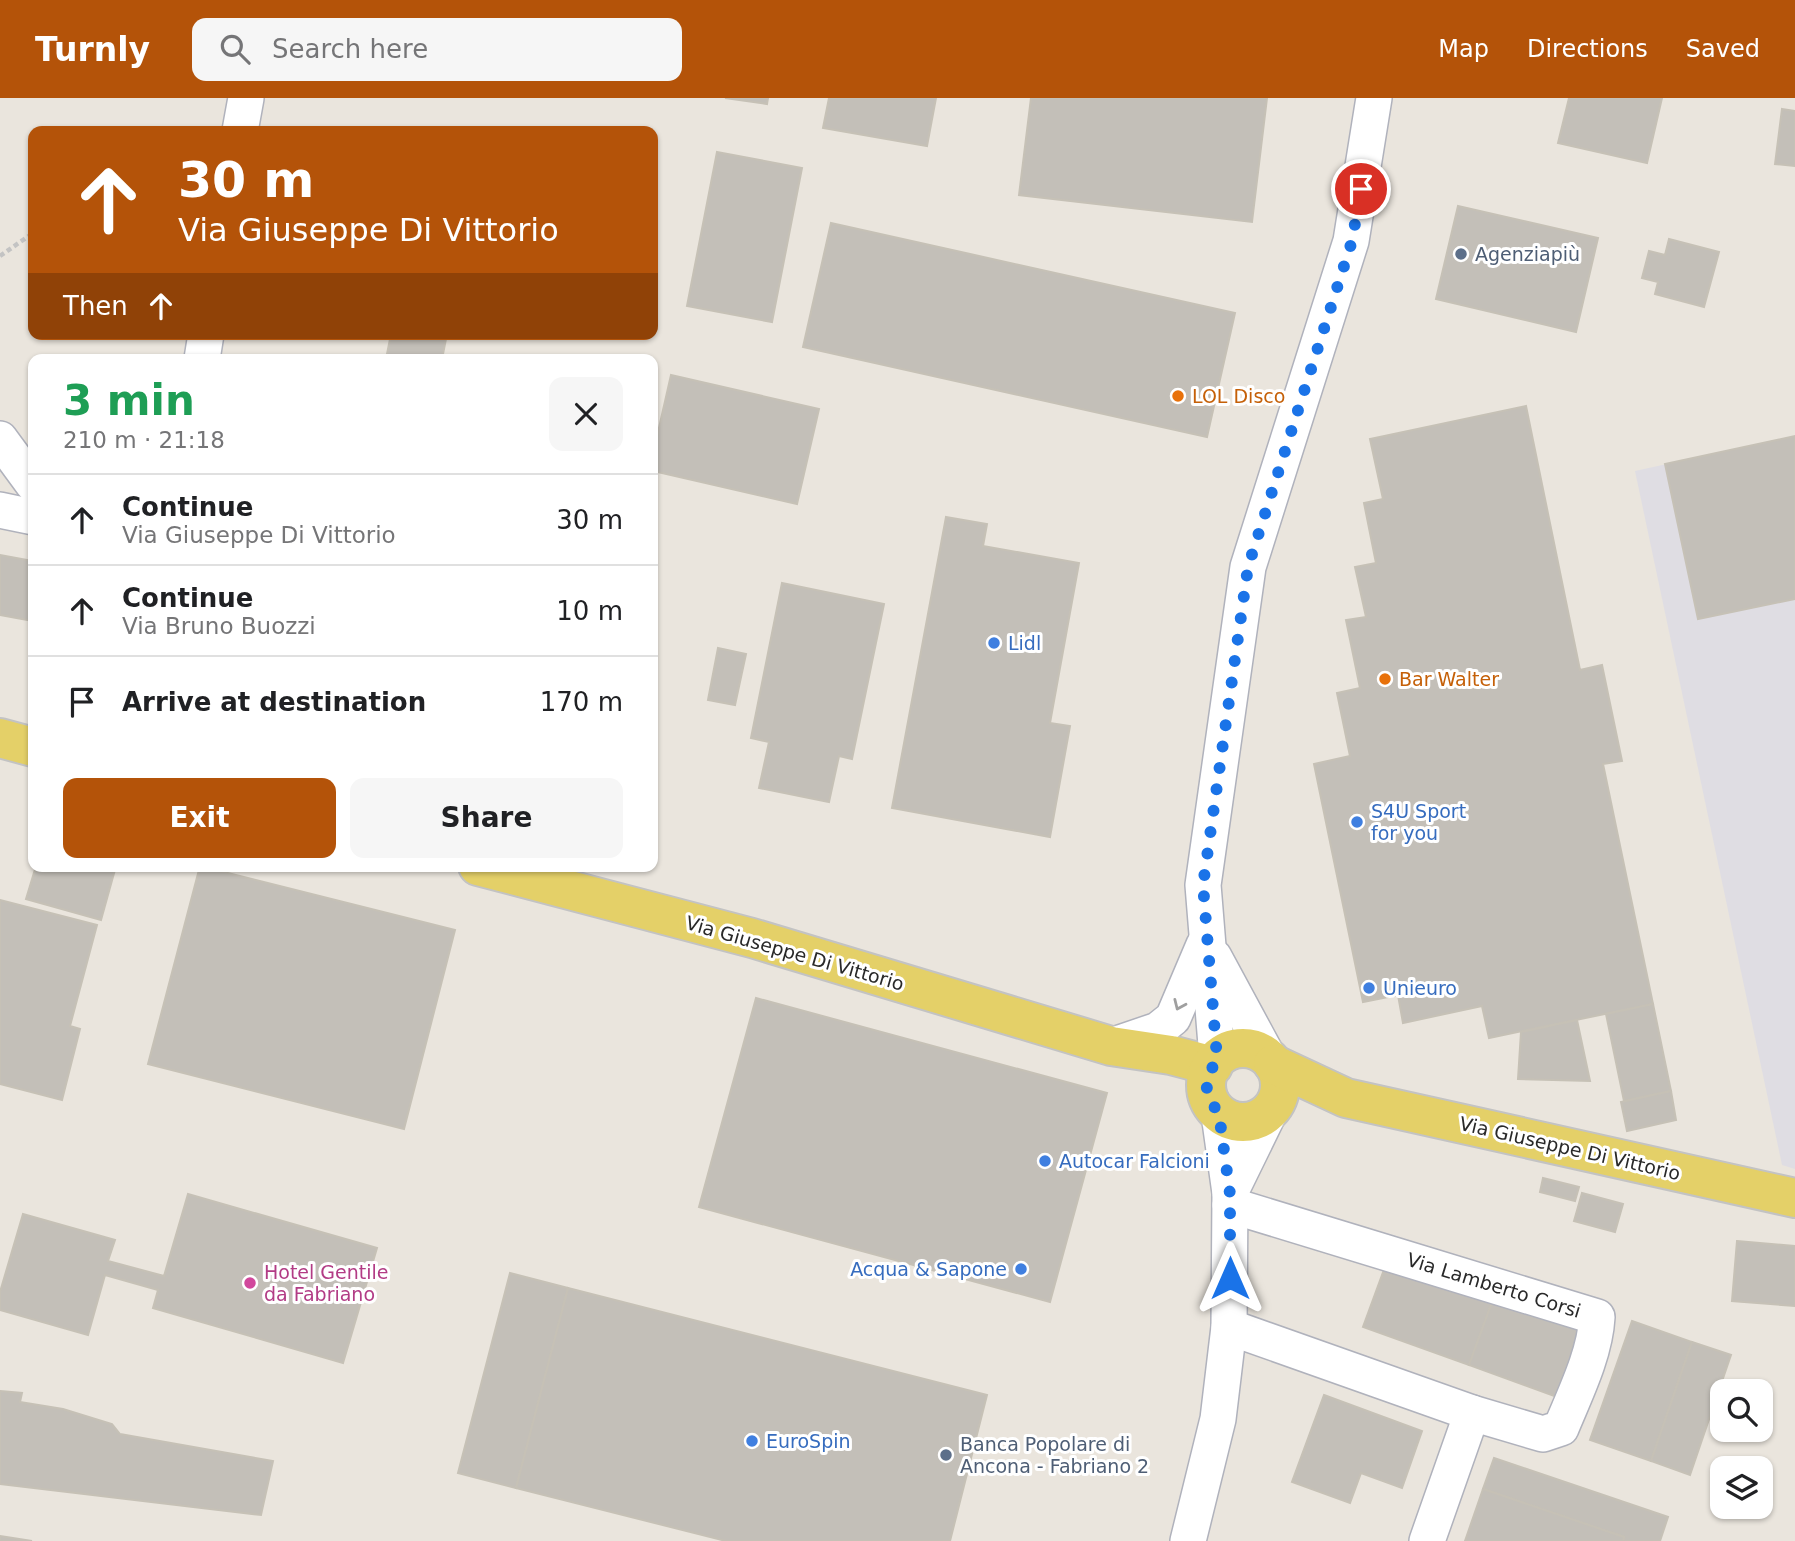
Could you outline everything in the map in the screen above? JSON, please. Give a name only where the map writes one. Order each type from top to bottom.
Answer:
[{"type":"main road","points":[[0,738],[28,746]]},
{"type":"main road","name":"Via Giuseppe Di Vittorio","points":[[501,872],[752,938],[1111,1046],[1214,1083]]},
{"type":"main road","name":"Via Giuseppe Di Vittorio","points":[[1214,1083],[1251,1048],[1271,1061],[1346,1098],[1795,1198]]},
{"type":"main road","points":[[1271,1061],[1280,1090],[1274,1105]]},
{"type":"main road","name":"Via Giuseppe Di Vittorio","points":[[1214,1083],[1227,1120],[1242,1123],[1258,1118],[1274,1105],[1346,1098]]},
{"type":"street","points":[[241,126],[246,98]]},
{"type":"street","points":[[1188,1541],[1219,1419],[1229,1327],[1230,1199],[1214,1083],[1203,885],[1248,567],[1352,241],[1374,98]]},
{"type":"street","points":[[5,435],[28,475]]},
{"type":"street","points":[[0,510],[28,516]]},
{"type":"street","points":[[1111,1046],[1158,1030],[1173,1018],[1206,942]]},
{"type":"street","points":[[1206,942],[1271,1061]]},
{"type":"street","points":[[1230,1199],[1274,1105]]},
{"type":"street","name":"Via Lamberto Corsi","points":[[1229,1327],[1472,1413],[1543,1434],[1561,1428],[1597,1329],[1597,1317],[1230,1199]]},
{"type":"street","points":[[1427,1541],[1472,1413]]},
{"type":"path","points":[[0,256],[28,236]]},
{"type":"shaded area","points":[[1795,436],[1795,1169],[1782,1165],[1635,471]]},
{"type":"building","points":[[725,98],[768,98],[767,104]]},
{"type":"building","points":[[829,98],[936,98],[927,146],[823,128]]},
{"type":"building","points":[[1031,98],[1267,98],[1252,222],[1019,195]]},
{"type":"building","points":[[1569,98],[1662,98],[1647,163],[1558,143]]},
{"type":"building","points":[[1782,109],[1795,111],[1795,166],[1775,164]]},
{"type":"building","points":[[717,152],[802,168],[772,322],[687,306]]},
{"type":"building","points":[[1458,206],[1598,238],[1576,332],[1436,299]]},
{"type":"building","points":[[831,223],[1235,313],[1207,437],[803,347]]},
{"type":"building","points":[[1669,239],[1719,252],[1704,307],[1655,294],[1658,282],[1642,278],[1649,251],[1665,255]]},
{"type":"building","points":[[390,340],[446,340],[443,354],[387,354]]},
{"type":"building","points":[[671,375],[819,409],[797,504],[658,472],[658,432]]},
{"type":"building","points":[[1526,406],[1580,670],[1602,665],[1622,761],[1603,764],[1653,1004],[1489,1038],[1482,1006],[1403,1023],[1398,995],[1363,1002],[1314,764],[1350,756],[1337,693],[1360,688],[1346,620],[1366,617],[1355,567],[1376,563],[1364,503],[1383,499],[1370,439]]},
{"type":"building","points":[[1795,436],[1795,599],[1698,619],[1665,464]]},
{"type":"building","name":"Lidl","points":[[946,517],[987,524],[983,546],[1079,563],[1050,723],[1070,726],[1050,837],[892,808]]},
{"type":"building","points":[[0,555],[28,560],[28,620],[0,615]]},
{"type":"building","points":[[782,583],[884,604],[852,759],[839,756],[829,802],[759,788],[769,742],[751,738]]},
{"type":"building","points":[[718,648],[746,654],[735,705],[708,700]]},
{"type":"building","points":[[34,872],[114,872],[101,920],[26,899]]},
{"type":"building","points":[[198,872],[224,872],[455,930],[404,1129],[148,1064]]},
{"type":"building","points":[[0,900],[97,925],[70,1026],[80,1029],[62,1100],[0,1084]]},
{"type":"building","points":[[756,998],[1107,1093],[1050,1302],[699,1207]]},
{"type":"building","points":[[1653,1004],[1671,1091],[1624,1101],[1606,1014]]},
{"type":"building","points":[[1577,1020],[1590,1081],[1518,1079],[1521,1032]]},
{"type":"building","points":[[1671,1091],[1676,1120],[1627,1131],[1621,1102]]},
{"type":"building","points":[[1543,1178],[1579,1187],[1575,1201],[1540,1192]]},
{"type":"building","points":[[1582,1193],[1623,1204],[1615,1232],[1574,1221]]},
{"type":"building","name":"Hotel Gentile da Fabriano","points":[[188,1194],[377,1248],[343,1363],[153,1308],[158,1290],[105,1275],[88,1335],[0,1310],[0,1292],[23,1214],[115,1240],[108,1261],[164,1276]]},
{"type":"building","points":[[1737,1241],[1795,1246],[1795,1306],[1732,1301]]},
{"type":"building","points":[[1389,1256],[1495,1294],[1469,1365],[1363,1327]]},
{"type":"building","points":[[510,1273],[568,1288],[516,1488],[458,1473]]},
{"type":"building","name":"EuroSpin","points":[[568,1288],[987,1395],[950,1541],[726,1541],[516,1488]]},
{"type":"building","points":[[1495,1294],[1583,1326],[1557,1397],[1469,1365]]},
{"type":"building","points":[[1632,1321],[1692,1342],[1651,1461],[1590,1440]]},
{"type":"building","points":[[1692,1342],[1731,1355],[1723,1379],[1710,1379],[1710,1416],[1690,1475],[1651,1461]]},
{"type":"building","points":[[0,1391],[22,1393],[20,1402],[63,1409],[112,1424],[120,1434],[273,1461],[261,1515],[0,1484]]},
{"type":"building","points":[[1324,1395],[1422,1431],[1402,1488],[1361,1473],[1350,1503],[1292,1482]]},
{"type":"building","points":[[1494,1458],[1668,1517],[1660,1541],[1623,1541],[1624,1537],[1483,1489]]},
{"type":"building","points":[[1483,1489],[1624,1537],[1623,1541],[1465,1541]]},
{"type":"building","points":[[0,1536],[32,1541],[0,1541]]},
{"type":"place","name":"Agenziapiù","points":[[1461,254]]},
{"type":"place","name":"LOL Disco","points":[[1178,396]]},
{"type":"place","name":"Lidl","points":[[994,643]]},
{"type":"place","name":"Bar Walter","points":[[1385,679]]},
{"type":"place","name":"S4U Sport for you","points":[[1357,822]]},
{"type":"place","name":"Unieuro","points":[[1369,988]]},
{"type":"place","name":"Autocar Falcioni","points":[[1045,1161]]},
{"type":"place","name":"Acqua & Sapone","points":[[1021,1269]]},
{"type":"place","name":"Hotel Gentile da Fabriano","points":[[250,1283]]},
{"type":"place","name":"EuroSpin","points":[[752,1441]]},
{"type":"place","name":"Banca Popolare di Ancona - Fabriano 2","points":[[946,1455]]},
{"type":"route","points":[[1230,1278],[1230,1194],[1219,1114],[1208,1097],[1206,1081],[1217,1058],[1203,885],[1248,567],[1352,241],[1361,189]]}]
